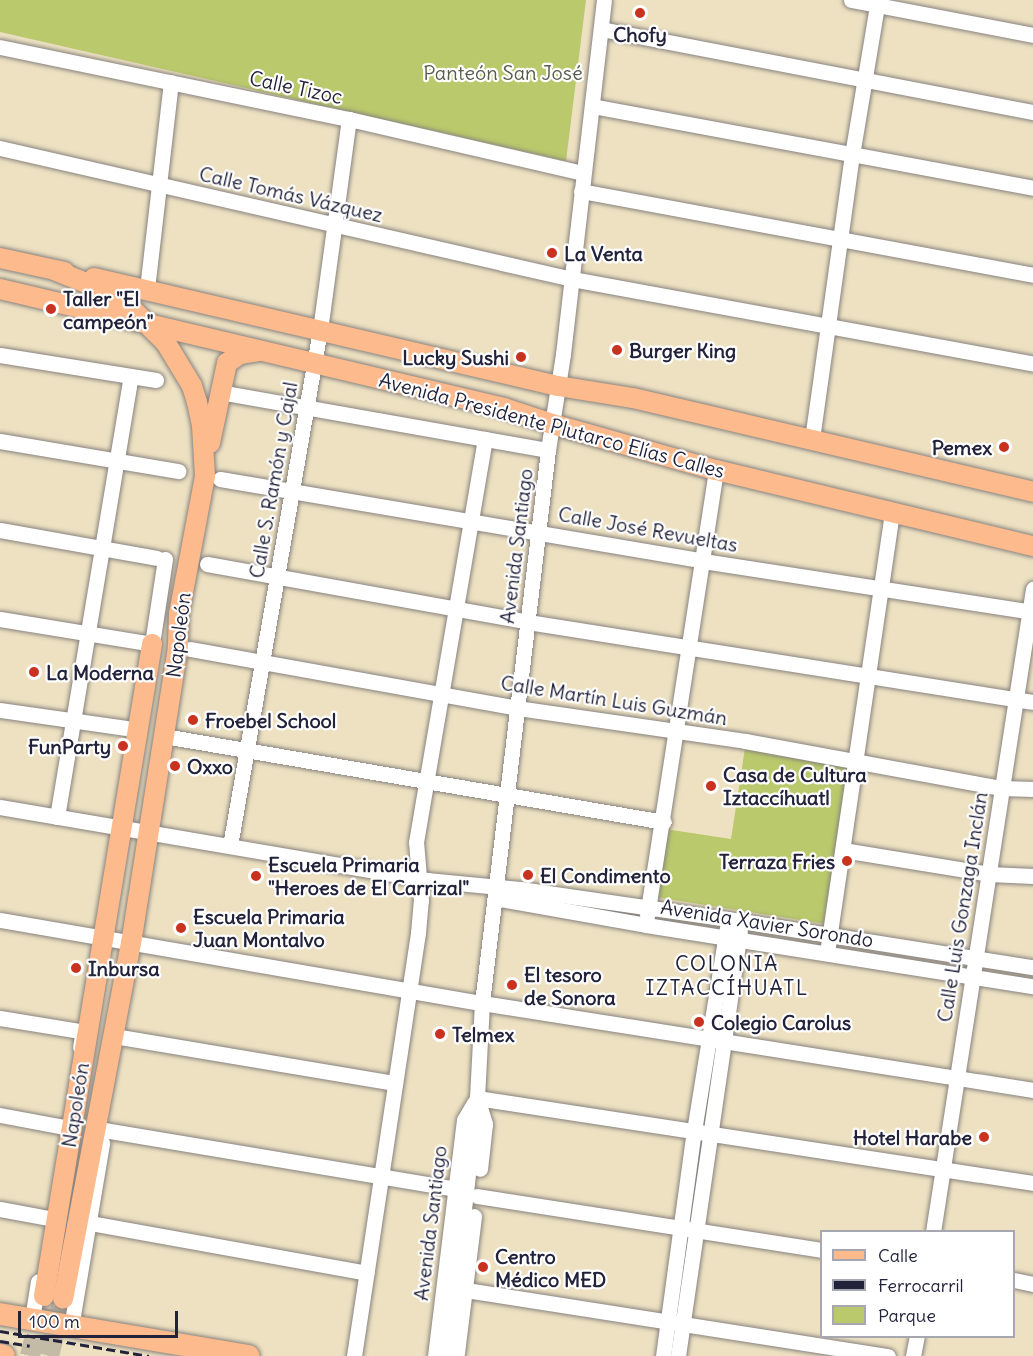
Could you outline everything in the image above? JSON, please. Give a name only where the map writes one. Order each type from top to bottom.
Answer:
[{"type":"highway","points":[[0,1314],[248,1356]]},
{"type":"main road","name":"Avenida Presidente Plutarco Elías Calles","points":[[0,258],[147,289],[558,386],[633,398],[1033,492]]},
{"type":"main road","name":"Napoleón","points":[[54,270],[106,291],[149,323],[178,363],[198,402],[212,477],[179,613],[178,647],[114,1036],[53,1298],[103,938],[152,644]]},
{"type":"main road","name":"Avenida Presidente Plutarco Elías Calles","points":[[0,289],[504,408],[552,424],[716,470],[1033,546]]},
{"type":"main road","points":[[212,477],[219,392],[227,363],[240,354],[261,351]]},
{"type":"street","name":"Avenida Santiago","points":[[447,1356],[477,1098],[482,1003],[548,450],[572,279],[604,0]]},
{"type":"street","points":[[851,0],[878,2],[1033,35]]},
{"type":"street","points":[[812,439],[852,155],[878,2]]},
{"type":"street","points":[[601,29],[1033,112]]},
{"type":"street","name":"Calle Tizoc","points":[[0,47],[349,119],[583,173]]},
{"type":"street","points":[[147,289],[171,82]]},
{"type":"street","points":[[592,106],[1033,188]]},
{"type":"street","name":"Calle S. Ramón y Cajal","points":[[230,846],[320,330],[349,119]]},
{"type":"street","name":"Calle Tomás Vázquez","points":[[0,148],[572,279],[1033,364]]},
{"type":"street","points":[[581,191],[1033,275]]},
{"type":"street","points":[[0,355],[156,380]]},
{"type":"street","points":[[57,817],[131,376]]},
{"type":"street","points":[[219,392],[548,450]]},
{"type":"street","points":[[354,1356],[410,991],[421,901],[416,842],[454,608],[485,439]]},
{"type":"street","points":[[0,441],[178,471]]},
{"type":"street","points":[[646,925],[664,822],[716,470]]},
{"type":"street","name":"Calle José Revueltas","points":[[212,477],[292,493],[703,561],[1031,612]]},
{"type":"street","points":[[827,954],[892,513]]},
{"type":"street","points":[[0,530],[103,548]]},
{"type":"street","name":"Napoleón","points":[[103,548],[161,558],[152,644]]},
{"type":"street","points":[[207,564],[528,622],[1033,702]]},
{"type":"street","name":"Calle Luis Gonzaga Inclán","points":[[933,1230],[1033,589]]},
{"type":"street","points":[[0,619],[152,644]]},
{"type":"street","name":"Calle Martín Luis Guzmán","points":[[190,649],[441,692],[518,708],[856,760],[1002,788],[1033,789]]},
{"type":"street","points":[[0,710],[126,728]]},
{"type":"street","points":[[164,736],[425,783],[664,822]]},
{"type":"street","points":[[0,807],[496,892]]},
{"type":"street","points":[[843,850],[989,874],[1033,876]]},
{"type":"street","name":"Avenida Xavier Sorondo","points":[[496,892],[735,920],[1033,967]]},
{"type":"street","name":"Avenida Xavier Sorondo","points":[[496,892],[646,925],[1033,986]]},
{"type":"street","points":[[0,920],[482,1003],[1033,1090]]},
{"type":"street","points":[[663,1356],[675,1322],[689,1228],[710,1133],[717,1041],[735,920]]},
{"type":"street","name":"Napoleón","points":[[0,1018],[82,1033],[32,1319]]},
{"type":"street","points":[[114,1036],[395,1083]]},
{"type":"street","points":[[689,1228],[694,1131],[717,1041]]},
{"type":"street","name":"Napoleón","points":[[71,1327],[104,1130],[107,1068]]},
{"type":"street","name":"Avenida Santiago","points":[[435,1356],[464,1120],[477,1098]]},
{"type":"street","name":"Avenida Santiago","points":[[457,1356],[485,1124],[477,1098]]},
{"type":"street","points":[[477,1098],[1033,1183]]},
{"type":"street","points":[[0,1115],[64,1126]]},
{"type":"street","points":[[104,1130],[455,1189]]},
{"type":"street","points":[[477,1196],[820,1250]]},
{"type":"street","points":[[0,1209],[49,1218]]},
{"type":"street","points":[[90,1223],[367,1273]]},
{"type":"street","points":[[1015,1280],[1033,1284]]},
{"type":"street","points":[[466,1290],[888,1356]]},
{"type":"street","points":[[675,1322],[678,1356]]},
{"type":"street","points":[[914,1356],[917,1338]]},
{"type":"green space","name":"Panteón San José","points":[[0,0],[586,0],[566,161],[0,32]]},
{"type":"green space","points":[[745,748],[851,764],[826,924],[655,897],[665,829],[731,839]]},
{"type":"tunnel","points":[[49,1356],[63,1299]]},
{"type":"tunnel","points":[[30,1356],[42,1306]]},
{"type":"railway","points":[[0,1331],[149,1356]]},
{"type":"railway","points":[[0,1341],[30,1346]]},
{"type":"place","name":"Chofy","points":[[640,13]]},
{"type":"place","name":"La Venta","points":[[552,253]]},
{"type":"place","name":"Taller \"El campeón\"","points":[[51,309]]},
{"type":"place","name":"Burger King","points":[[617,350]]},
{"type":"place","name":"Lucky Sushi","points":[[521,357]]},
{"type":"place","name":"Pemex","points":[[1004,447]]},
{"type":"place","name":"La Moderna","points":[[34,672]]},
{"type":"place","name":"Froebel School","points":[[193,720]]},
{"type":"place","name":"FunParty","points":[[123,746]]},
{"type":"place","name":"Oxxo","points":[[175,766]]},
{"type":"place","name":"Casa de Cultura Iztaccíhuatl","points":[[711,786]]},
{"type":"place","name":"Terraza Fries","points":[[847,861]]},
{"type":"place","name":"El Condimento","points":[[528,875]]},
{"type":"place","name":"Escuela Primaria \"Heroes de El Carrizal\"","points":[[256,876]]},
{"type":"place","name":"Escuela Primaria Juan Montalvo","points":[[181,928]]},
{"type":"place","name":"Inbursa","points":[[76,968]]},
{"type":"place","name":"El tesoro de Sonora","points":[[512,985]]},
{"type":"place","name":"Colegio Carolus","points":[[699,1022]]},
{"type":"place","name":"Telmex","points":[[440,1034]]},
{"type":"place","name":"Hotel Harabe","points":[[984,1137]]},
{"type":"place","name":"Centro Médico MED","points":[[483,1267]]},
{"type":"district","name":"COLONIA IZTACCÍHUATL","points":[[727,976]]}]
